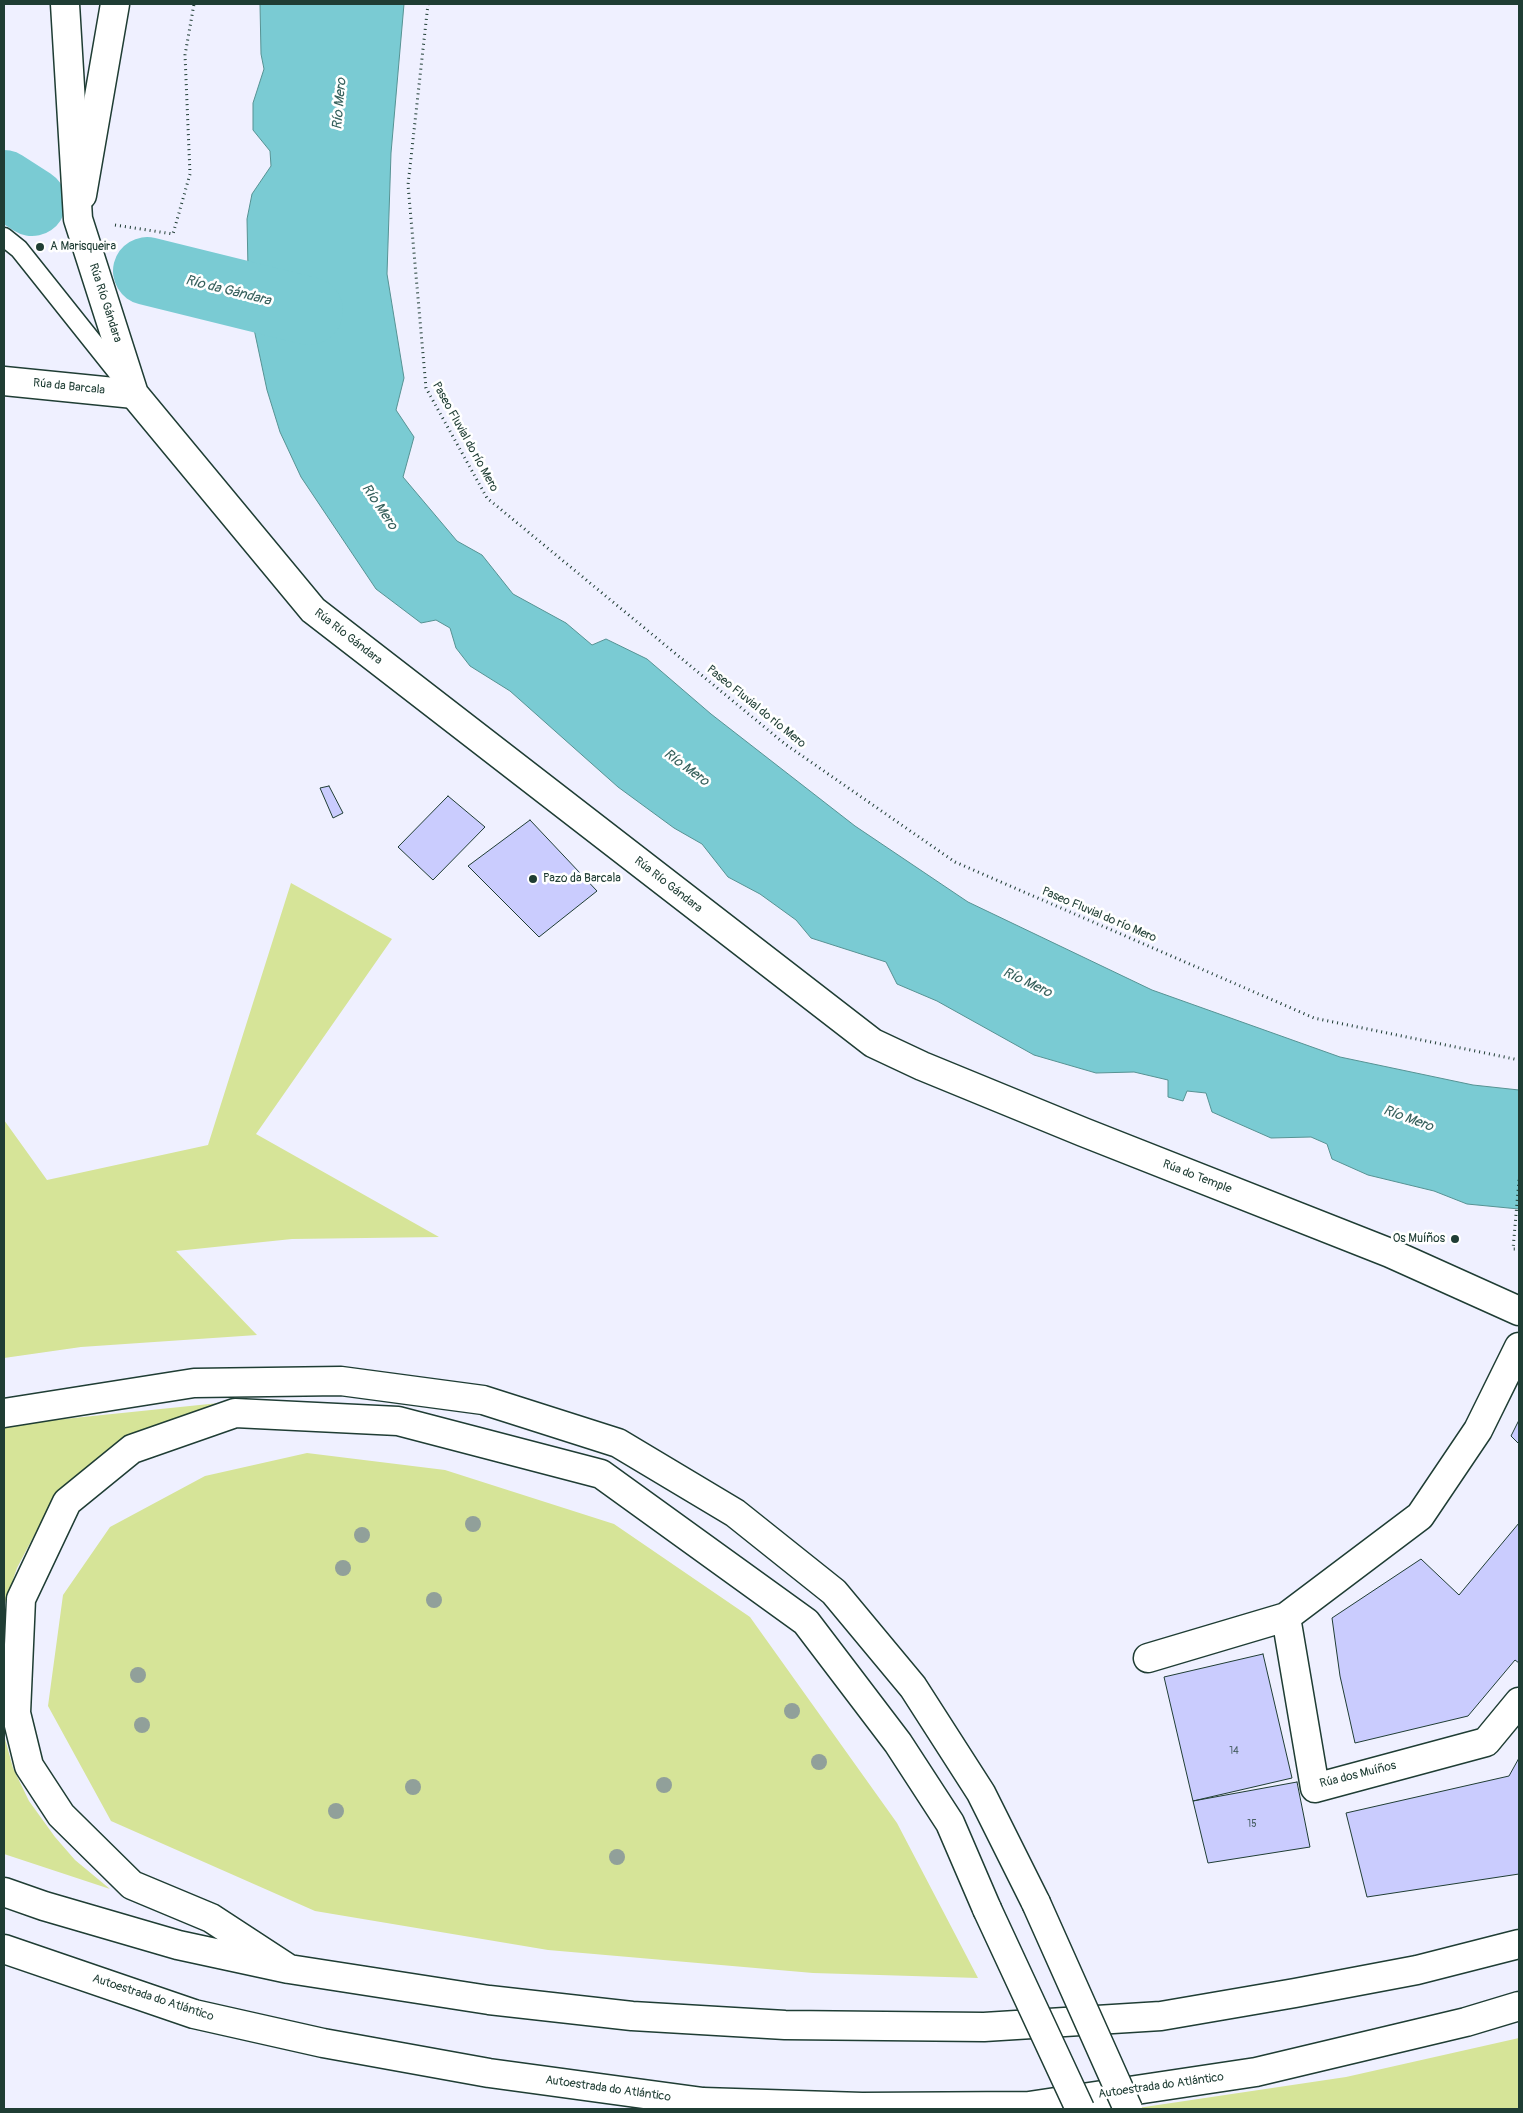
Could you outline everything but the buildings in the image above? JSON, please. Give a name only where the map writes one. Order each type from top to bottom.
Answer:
[{"type":"main road","name":"Rúa Río Gándara","points":[[66,4],[78,218],[134,394],[313,610],[873,1043]]},
{"type":"main road","points":[[78,218],[116,4]]},
{"type":"main road","name":"Rúa da Barcala","points":[[4,381],[134,394]]},
{"type":"main road","name":"Rúa do Temple","points":[[873,1043],[922,1066],[1065,1125],[1390,1252],[1519,1311]]},
{"type":"main road","points":[[1148,1658],[1286,1617],[1420,1516],[1478,1430],[1519,1347]]},
{"type":"main road","points":[[4,1413],[194,1383],[342,1381],[483,1400],[618,1443],[735,1513],[834,1592],[913,1687],[981,1793],[1036,1903],[1128,2109]]},
{"type":"main road","points":[[289,1969],[211,1918],[132,1885],[61,1815],[29,1766],[16,1713],[22,1600],[67,1502],[132,1449],[236,1413],[398,1421],[601,1474],[806,1622],[898,1743],[950,1823],[987,1910],[1080,2109]]},
{"type":"main road","name":"Rúa dos Muíños","points":[[1286,1617],[1315,1788],[1486,1742],[1519,1702]]},
{"type":"main road","points":[[4,1892],[44,1906],[178,1945],[289,1969],[489,2000],[632,2016],[785,2025],[984,2027],[1161,2016],[1417,1970],[1519,1944]]},
{"type":"main road","name":"Autoestrada do Atlántico","points":[[4,1949],[194,2014],[323,2043],[489,2073],[703,2102],[862,2107],[1029,2106],[1256,2072],[1456,2024],[1519,2006]]},
{"type":"main road","points":[[489,2073],[556,2094],[614,2109]]},
{"type":"lane","points":[[4,237],[19,249],[134,394]]},
{"type":"path","points":[[120,225],[173,234],[190,174],[186,55],[194,4]]},
{"type":"path","name":"Paseo Fluvial do río Mero","points":[[428,4],[408,185],[426,388],[487,498],[785,744],[955,862],[1314,1018],[1519,1060]]},
{"type":"path","points":[[1519,1180],[1513,1249],[1519,1249]]},
{"type":"green space","points":[[291,883],[392,939],[256,1134],[439,1237],[292,1239],[176,1251],[257,1335],[81,1347],[4,1358],[4,1120],[47,1180],[208,1145]]},
{"type":"green space","points":[[248,1400],[64,1494],[39,1526],[17,1568],[4,1606],[4,1427],[25,1423]]},
{"type":"green space","points":[[307,1453],[445,1470],[614,1524],[750,1617],[897,1823],[978,1978],[813,1973],[548,1950],[315,1911],[111,1821],[48,1706],[63,1595],[110,1527],[205,1476]]},
{"type":"green space","points":[[4,1735],[13,1768],[29,1801],[55,1837],[75,1860],[110,1889],[4,1854]]},
{"type":"green space","points":[[1519,2038],[1519,2109],[1131,2109],[1346,2077]]},
{"type":"water","name":"Río Mero","points":[[260,4],[404,4],[391,153],[387,274],[404,378],[396,410],[414,437],[403,477],[457,541],[482,555],[513,594],[566,623],[592,645],[606,639],[647,659],[711,714],[855,826],[968,902],[1152,990],[1340,1057],[1473,1085],[1519,1090],[1519,1209],[1467,1204],[1434,1191],[1368,1175],[1332,1159],[1327,1144],[1311,1137],[1271,1138],[1212,1112],[1206,1093],[1187,1091],[1183,1101],[1168,1097],[1168,1080],[1134,1072],[1096,1073],[1034,1055],[937,1001],[897,984],[886,962],[811,938],[796,920],[760,894],[728,877],[702,844],[674,828],[618,787],[510,691],[470,666],[456,648],[450,628],[436,620],[421,623],[376,589],[301,477],[280,432],[267,390],[254,329],[248,269],[247,219],[252,194],[271,166],[270,151],[253,130],[253,103],[264,69],[261,54]]},
{"type":"waterway","name":"Río da Gándara","points":[[4,184],[32,202]]},
{"type":"waterway","name":"Río da Gándara","points":[[147,271],[309,311]]},
{"type":"place","name":"A Marisqueira","points":[[40,247]]},
{"type":"place","name":"Pazo da Barcala","points":[[533,879]]},
{"type":"place","name":"Os Muíños","points":[[1455,1239]]}]
